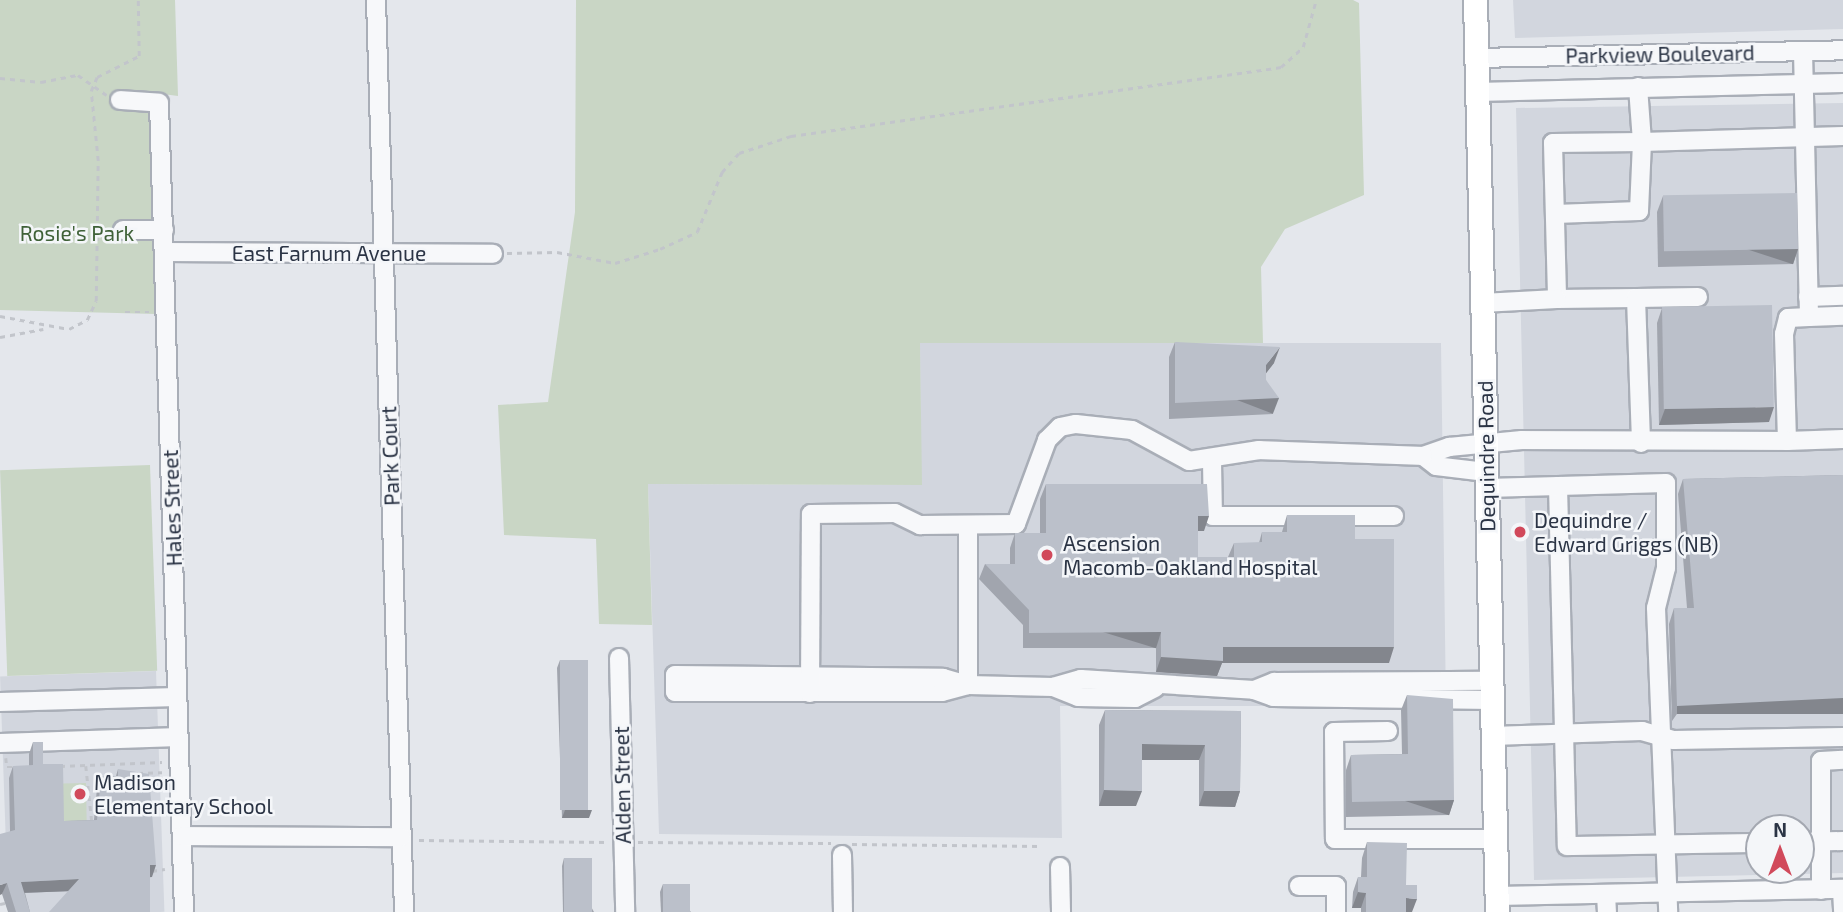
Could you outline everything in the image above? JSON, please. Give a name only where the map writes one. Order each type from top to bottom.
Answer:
[{"type":"main road","name":"Dequindre Road","points":[[1475,0],[1497,904]]},
{"type":"street","name":"Park Court","points":[[376,0],[384,254],[410,839],[404,912]]},
{"type":"street","name":"Parkview Boulevard","points":[[1476,58],[1843,50]]},
{"type":"street","points":[[1803,51],[1809,317]]},
{"type":"street","name":"Parkview Boulevard","points":[[1477,92],[1843,83]]},
{"type":"street","points":[[1555,214],[1639,211],[1642,142],[1638,88]]},
{"type":"street","name":"Hales Street","points":[[120,100],[159,103],[184,912]]},
{"type":"street","points":[[1557,299],[1553,143],[1843,136]]},
{"type":"street","points":[[124,230],[164,230]]},
{"type":"street","name":"East Farnum Avenue","points":[[164,252],[493,254]]},
{"type":"street","points":[[1808,297],[1843,296]]},
{"type":"street","points":[[1482,303],[1698,297]]},
{"type":"street","points":[[1636,298],[1641,443]]},
{"type":"street","points":[[1787,441],[1784,334],[1788,318],[1843,316]]},
{"type":"street","points":[[810,685],[811,514],[895,513],[920,525],[1016,524],[1035,464],[1060,427],[1132,430],[1189,461],[1212,461],[1259,450],[1423,456],[1449,447],[1486,446],[1522,440],[1641,443],[1843,439]]},
{"type":"street","points":[[1423,456],[1436,466],[1486,480],[1558,486],[1693,482]]},
{"type":"street","points":[[1212,461],[1213,516],[1394,516]]},
{"type":"street","points":[[1666,483],[1666,568],[1656,608],[1668,912]]},
{"type":"street","points":[[1558,486],[1567,846],[1745,843]]},
{"type":"street","points":[[968,525],[968,685]]},
{"type":"street","name":"Alden Street","points":[[619,658],[625,912]]},
{"type":"street","points":[[675,683],[810,685],[942,692],[968,685],[1053,687],[1082,679],[1140,682],[1155,688],[1254,690],[1273,697],[1492,690]]},
{"type":"street","points":[[0,702],[177,697]]},
{"type":"street","points":[[1388,731],[1334,732],[1335,839],[1495,839]]},
{"type":"street","points":[[1492,736],[1563,733],[1843,737]]},
{"type":"street","points":[[3,747],[179,737]]},
{"type":"street","points":[[1821,890],[1821,761],[1843,760]]},
{"type":"street","points":[[182,836],[410,839]]},
{"type":"street","points":[[1815,842],[1843,841]]},
{"type":"street","points":[[842,855],[844,912]]},
{"type":"street","points":[[1060,867],[1061,912]]},
{"type":"street","points":[[1299,886],[1336,886],[1336,912]]},
{"type":"street","points":[[1497,904],[1606,903],[1668,893],[1842,890],[1843,912]]},
{"type":"path","points":[[93,85],[139,56],[138,0]]},
{"type":"path","points":[[493,254],[557,252],[615,263],[660,249],[697,232],[722,172],[739,153],[791,136],[1281,67],[1303,47],[1316,0]]},
{"type":"path","points":[[0,78],[40,82],[78,75],[120,100]]},
{"type":"path","points":[[0,337],[46,328],[80,326],[96,301],[93,85]]},
{"type":"path","points":[[125,312],[149,312]]},
{"type":"path","points":[[0,316],[46,328]]},
{"type":"path","points":[[3,747],[6,767]]},
{"type":"path","points":[[46,767],[162,762]]},
{"type":"path","points":[[118,764],[118,773]]},
{"type":"path","points":[[86,766],[91,793],[92,832]]},
{"type":"path","points":[[0,768],[20,767]]},
{"type":"path","points":[[129,773],[162,772]]},
{"type":"path","points":[[91,793],[97,793]]},
{"type":"path","points":[[410,839],[614,842]]},
{"type":"path","points":[[152,871],[165,869]]},
{"type":"path","points":[[0,904],[5,903]]},
{"type":"shaded area","points":[[1513,0],[1843,0],[1843,29],[1515,38]]},
{"type":"shaded area","points":[[1843,103],[1843,873],[1815,874],[1815,814],[1745,814],[1745,875],[1534,880],[1516,108]]},
{"type":"shaded area","name":"Ascension Macomb-Oakland Hospital","points":[[920,343],[1441,343],[1446,706],[1060,706],[1062,838],[659,834],[648,484],[921,485]]},
{"type":"shaded area","name":"Madison Elementary School","points":[[156,671],[164,912],[8,912],[0,676]]},
{"type":"green space","name":"Rosie's Park","points":[[0,0],[175,0],[178,96],[148,92],[156,314],[0,310]]},
{"type":"green space","points":[[576,0],[1353,0],[1359,3],[1364,195],[1285,229],[1261,267],[1263,343],[920,343],[922,485],[648,484],[652,625],[599,624],[596,539],[504,535],[498,405],[548,402],[575,212]]},
{"type":"green space","points":[[150,465],[157,671],[7,676],[0,470]]},
{"type":"green space","points":[[62,783],[86,783],[87,830],[63,830]]},
{"type":"building","points":[[1797,193],[1798,249],[1664,251],[1663,195]]},
{"type":"building","points":[[1772,305],[1774,407],[1664,409],[1662,307]]},
{"type":"building","points":[[1175,342],[1280,347],[1266,365],[1266,380],[1279,398],[1175,403]]},
{"type":"building","points":[[1843,475],[1843,698],[1677,706],[1674,608],[1694,608],[1683,479]]},
{"type":"building","points":[[1046,484],[1207,484],[1209,516],[1198,516],[1198,557],[1234,557],[1234,543],[1262,542],[1262,532],[1287,532],[1287,515],[1355,515],[1355,539],[1394,539],[1394,647],[1223,647],[1223,661],[1161,657],[1161,632],[1029,633],[1029,610],[985,564],[1015,564],[1015,533],[1046,533]]},
{"type":"building","points":[[560,660],[588,660],[588,810],[560,810]]},
{"type":"building","points":[[1407,695],[1453,699],[1454,800],[1352,802],[1351,755],[1408,754]]},
{"type":"building","points":[[1105,710],[1241,711],[1240,791],[1204,791],[1205,745],[1142,744],[1142,791],[1104,790]]},
{"type":"building","points":[[33,742],[43,742],[43,764],[63,764],[64,821],[97,820],[101,776],[118,776],[118,769],[149,774],[156,865],[150,865],[150,912],[49,912],[79,879],[21,882],[30,912],[16,912],[7,883],[0,885],[0,834],[15,830],[13,766],[33,765]]},
{"type":"building","points":[[1367,842],[1407,843],[1406,885],[1417,885],[1417,899],[1406,898],[1406,912],[1366,912],[1366,893],[1358,892],[1358,877],[1367,877]]},
{"type":"building","points":[[564,858],[592,858],[592,912],[564,912]]},
{"type":"building","points":[[663,884],[690,884],[690,912],[663,912]]},
{"type":"place","name":"Dequindre / Edward Griggs (NB)","points":[[1520,532]]},
{"type":"place","name":"Ascension Macomb-Oakland Hospital","points":[[1047,555]]},
{"type":"place","name":"Madison Elementary School","points":[[80,794]]}]
